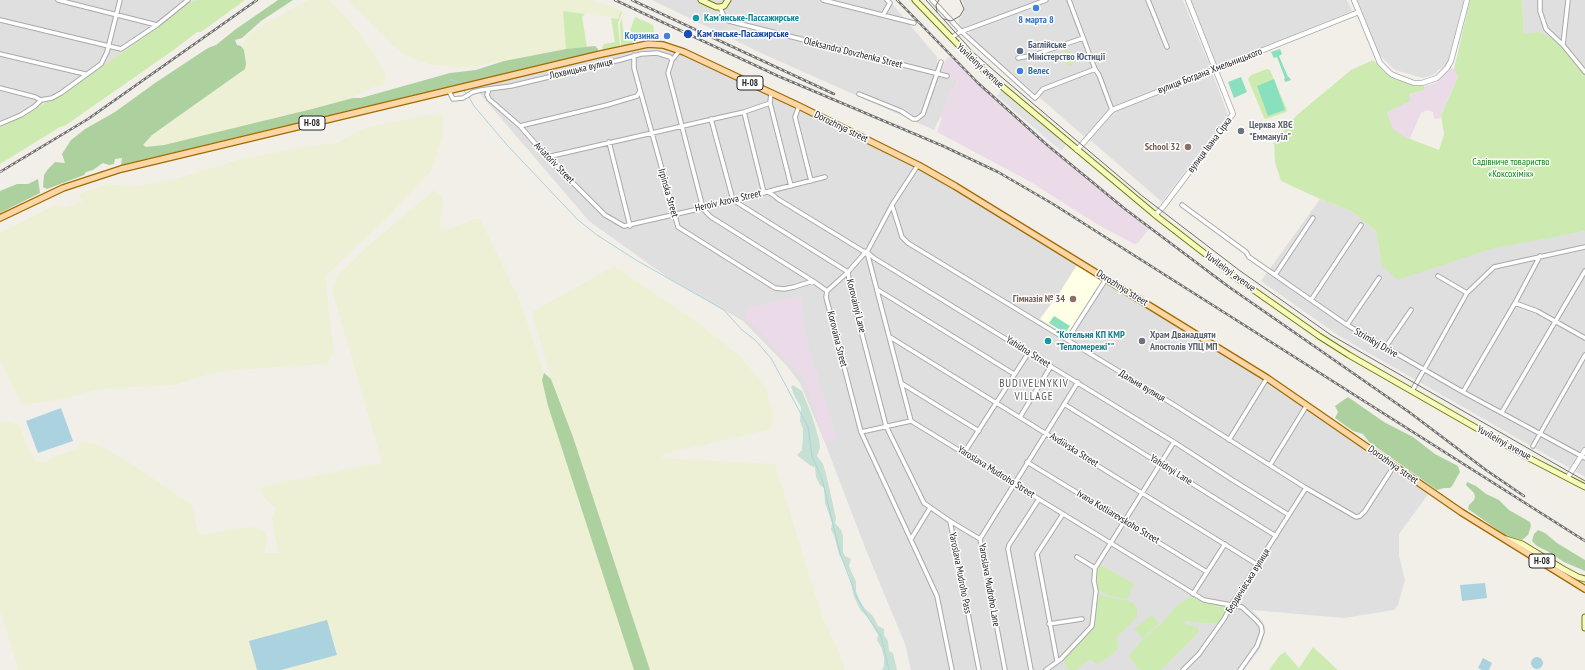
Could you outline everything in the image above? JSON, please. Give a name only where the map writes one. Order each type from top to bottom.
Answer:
[{"type":"main road","points":[[701,0],[720,7],[724,6],[728,0]]},
{"type":"main road","name":"Yuvileinyi avenue","points":[[916,0],[982,69],[1155,215],[1206,255],[1319,336],[1349,355],[1527,456],[1585,487]]},
{"type":"main road","name":"Dorozhnya street","points":[[449,91],[631,48],[655,44],[680,50],[799,106],[918,165],[1267,378],[1307,404],[1461,512],[1585,589]]},
{"type":"main road","name":"Н-08","points":[[0,218],[63,188],[121,169],[449,91]]},
{"type":"main road","points":[[1501,537],[1522,544],[1563,569],[1585,579]]},
{"type":"main road","points":[[1585,617],[1585,628]]},
{"type":"street","points":[[58,0],[157,25]]},
{"type":"street","points":[[0,124],[20,115],[35,106],[41,100],[52,98],[61,93],[85,74],[101,64],[108,46],[120,0]]},
{"type":"street","points":[[0,20],[121,49],[157,25],[188,0]]},
{"type":"street","points":[[822,0],[914,23]]},
{"type":"street","points":[[883,15],[890,3],[887,0]]},
{"type":"street","points":[[932,0],[962,32],[1035,98],[1043,90],[1094,69]]},
{"type":"street","points":[[951,38],[962,32],[1046,0]]},
{"type":"street","points":[[1069,0],[1094,69],[1099,75],[1112,110]]},
{"type":"street","points":[[1148,0],[1166,47]]},
{"type":"street","name":"вулиця Івана Сірка","points":[[1155,215],[1163,207],[1233,114],[1188,0]]},
{"type":"street","points":[[1354,0],[1380,63],[1391,74],[1405,80],[1422,83],[1429,82],[1437,78],[1451,60],[1467,0]]},
{"type":"street","points":[[1540,0],[1540,11],[1546,29],[1563,45],[1585,72]]},
{"type":"street","points":[[1563,45],[1568,0]]},
{"type":"street","name":"Oleksandra Dovzhenka Street","points":[[720,7],[724,17],[729,21],[947,76]]},
{"type":"street","name":"вулиця Богдана Хмельницького","points":[[1077,150],[1112,110],[1359,12]]},
{"type":"street","points":[[1018,58],[1034,55],[1083,38]]},
{"type":"street","points":[[680,50],[672,60],[668,73],[703,208],[711,217],[827,291],[848,272],[862,254],[867,252],[892,204],[918,165]]},
{"type":"street","name":"Лохвицька вулиця","points":[[449,91],[453,99],[460,99],[473,92],[511,86],[620,60],[634,55],[657,53],[670,57],[672,60]]},
{"type":"street","points":[[0,54],[85,74]]},
{"type":"street","name":"Irpinska Street","points":[[634,55],[634,68],[677,224],[681,229],[776,288],[780,289],[794,287],[813,281]]},
{"type":"street","points":[[859,94],[901,111],[913,119],[917,119],[923,114],[941,62]]},
{"type":"street","points":[[0,88],[41,100]]},
{"type":"street","name":"Aviatoriv Street","points":[[489,89],[487,95],[489,99],[520,126],[547,157],[605,215],[624,226],[630,226]]},
{"type":"street","points":[[637,96],[640,90]]},
{"type":"street","points":[[771,93],[770,103],[791,186]]},
{"type":"street","points":[[520,126],[607,105],[637,96],[642,98]]},
{"type":"street","points":[[547,157],[744,112],[770,103]]},
{"type":"street","points":[[799,106],[795,117],[811,181]]},
{"type":"street","points":[[744,112],[766,192]]},
{"type":"street","points":[[711,119],[733,200]]},
{"type":"street","points":[[609,142],[630,226]]},
{"type":"street","name":"Heroiv Azova Street","points":[[630,226],[826,177]]},
{"type":"street","name":"Yahidna Street","points":[[766,192],[772,194],[863,251],[867,252],[874,258],[1078,382],[1289,514]]},
{"type":"street","name":"Korovainyi Lane","points":[[733,200],[848,272],[850,288],[886,426]]},
{"type":"street","name":"Дальня вулиця","points":[[892,204],[902,237],[908,243],[1306,488],[1356,517],[1365,511],[1394,466]]},
{"type":"street","name":"Strimkyj Drive","points":[[1182,205],[1275,275],[1347,325],[1463,392],[1583,457]]},
{"type":"street","points":[[1275,275],[1313,218]]},
{"type":"street","points":[[1310,300],[1361,225]]},
{"type":"street","points":[[1412,391],[1467,293],[1494,267],[1585,247]]},
{"type":"street","points":[[861,432],[911,420],[867,252]]},
{"type":"street","points":[[1463,392],[1515,303],[1540,256]]},
{"type":"street","points":[[1502,412],[1585,271]]},
{"type":"street","points":[[1438,276],[1467,293]]},
{"type":"street","points":[[1347,325],[1378,278]]},
{"type":"street","points":[[1067,340],[1106,279]]},
{"type":"street","points":[[878,290],[1014,374]]},
{"type":"street","name":"Korovaina Street","points":[[827,291],[826,297],[861,432],[938,596],[952,670]]},
{"type":"street","points":[[1515,303],[1538,311],[1585,338]]},
{"type":"street","points":[[1385,348],[1411,310]]},
{"type":"street","name":"Avdiivska Street","points":[[890,337],[1258,565]]},
{"type":"street","points":[[964,453],[1028,352]]},
{"type":"street","points":[[1533,446],[1585,355]]},
{"type":"street","points":[[1020,417],[1052,366]]},
{"type":"street","points":[[1229,440],[1267,378]]},
{"type":"street","name":"Yaroslava Mudroho Lane","points":[[1005,670],[980,539],[1078,382]]},
{"type":"street","points":[[901,383],[978,430]]},
{"type":"street","name":"Yahidnyi Lane","points":[[1064,404],[1276,536]]},
{"type":"street","points":[[1270,465],[1307,404]]},
{"type":"street","name":"Yaroslava Mudroho Street","points":[[911,420],[1192,594],[1204,600],[1242,607],[1258,621],[1262,629],[1257,646],[1240,670]]},
{"type":"street","name":"Yaroslava Mudroho Pass","points":[[886,426],[924,503],[950,521],[979,670]]},
{"type":"street","points":[[1046,670],[1092,626],[1094,621],[1096,591],[1094,581],[1095,568],[1174,442]]},
{"type":"street","points":[[1568,477],[1583,457],[1585,450]]},
{"type":"street","name":"Ivana Kotliarevskoho Street","points":[[1027,462],[1208,572]]},
{"type":"street","name":"Бердичівська вулиця","points":[[1183,670],[1209,641],[1224,619],[1306,488]]},
{"type":"street","points":[[1031,670],[1008,549],[1009,545],[1039,499]]},
{"type":"street","points":[[911,539],[930,508]]},
{"type":"street","points":[[1057,661],[1037,554],[1063,514]]},
{"type":"street","points":[[950,521],[980,539]]},
{"type":"street","points":[[1192,594],[1208,572],[1225,544]]},
{"type":"street","points":[[1077,557],[1095,568]]},
{"type":"street","points":[[1049,624],[1082,619]]},
{"type":"shaded area","points":[[0,0],[198,0],[190,2],[127,49],[60,95],[0,128]]},
{"type":"shaded area","points":[[308,0],[329,0],[344,15],[360,34],[384,70],[386,77],[384,84],[368,89],[353,98],[312,109],[164,145],[146,147],[143,145],[152,135],[188,110],[246,64],[243,45],[247,36],[263,25]]},
{"type":"shaded area","points":[[348,0],[593,0],[594,2],[601,3],[621,11],[618,19],[588,13],[579,14],[564,11],[566,49],[464,68],[428,64],[403,54],[391,44]]},
{"type":"shaded area","points":[[652,0],[889,0],[937,57],[938,73],[958,81],[934,130],[761,53]]},
{"type":"shaded area","points":[[962,0],[1042,0],[964,30],[959,24],[959,19],[964,12]]},
{"type":"shaded area","points":[[1050,0],[1067,0],[1093,68],[1097,74],[1111,109],[1086,138],[969,36],[970,31]]},
{"type":"shaded area","points":[[1072,0],[1183,0],[1211,69],[1113,108]]},
{"type":"shaded area","points":[[1185,0],[1347,0],[1352,11],[1211,68]]},
{"type":"shaded area","points":[[1355,0],[1464,0],[1447,64],[1433,75],[1423,78],[1395,70],[1375,51]]},
{"type":"shaded area","points":[[1522,0],[1585,0],[1585,67],[1572,55],[1524,34]]},
{"type":"shaded area","points":[[731,23],[748,27],[751,30],[744,41],[728,34],[727,30],[724,29],[726,26],[729,27]]},
{"type":"shaded area","points":[[647,46],[660,47],[680,53],[912,163],[1153,310],[1295,399],[1429,493],[1399,534],[1399,556],[1405,580],[1398,605],[1394,610],[1344,618],[1252,610],[1262,621],[1266,629],[1260,649],[1244,670],[911,670],[905,644],[800,383],[786,365],[743,321],[667,277],[589,221],[475,88]]},
{"type":"shaded area","points":[[950,57],[1054,152],[1149,229],[1138,243],[1134,244],[1100,226],[1029,181],[937,132],[942,118],[940,117],[951,89],[954,90],[958,81],[940,73],[946,59]]},
{"type":"shaded area","points":[[1451,68],[1454,69],[1458,77],[1441,114],[1441,118],[1434,119],[1433,112],[1427,110],[1421,113],[1410,138],[1405,137],[1392,129],[1387,111],[1406,103],[1409,94],[1425,90],[1424,86],[1435,83]]},
{"type":"shaded area","points":[[1212,72],[1228,115],[1162,202],[1089,139],[1115,111]]},
{"type":"shaded area","points":[[1003,89],[1067,144],[1061,151],[997,96]]},
{"type":"shaded area","points":[[443,113],[443,136],[431,171],[391,213],[326,276],[334,350],[327,364],[220,371],[174,385],[101,389],[54,401],[22,405],[0,360],[0,233],[57,204],[66,207],[82,201],[78,194],[109,184],[130,187],[175,179],[241,159],[309,146],[337,143],[364,128]]},
{"type":"shaded area","points":[[434,190],[442,196],[443,207],[440,223],[441,230],[451,229],[473,219],[480,219],[520,301],[544,373],[542,380],[548,406],[634,670],[281,670],[337,655],[249,641],[257,670],[18,670],[0,610],[0,423],[7,421],[19,425],[36,462],[46,462],[57,455],[74,451],[82,442],[97,444],[135,466],[192,505],[199,535],[252,526],[264,531],[268,540],[264,553],[279,553],[272,519],[276,508],[263,497],[260,488],[273,484],[382,463],[332,290],[338,275],[367,247]]},
{"type":"shaded area","points":[[1320,199],[1351,211],[1376,231],[1382,266],[1585,231],[1585,477],[1339,336],[1261,281]]},
{"type":"shaded area","name":"Гімназія № 34","points":[[1077,265],[1103,280],[1068,336],[1040,319],[1060,292]]},
{"type":"shaded area","points":[[614,266],[693,319],[739,355],[766,388],[774,415],[770,430],[663,454],[662,458],[775,464],[822,616],[840,654],[845,670],[650,670],[573,437],[551,379],[532,312]]},
{"type":"shaded area","points":[[801,295],[806,338],[816,370],[819,374],[817,377],[837,439],[826,443],[804,379],[746,318],[745,309]]},
{"type":"shaded area","points":[[793,385],[802,391],[812,416],[820,448],[817,456],[823,464],[826,474],[836,518],[835,523],[841,530],[843,536],[843,552],[845,556],[851,559],[849,566],[856,582],[856,591],[865,609],[873,616],[878,626],[884,629],[884,635],[888,641],[889,651],[893,653],[897,670],[882,670],[884,666],[884,658],[882,649],[877,640],[878,635],[867,616],[861,611],[854,597],[849,574],[839,554],[834,535],[831,530],[832,523],[825,503],[824,488],[820,485],[816,477],[815,467],[811,466],[797,455],[802,450],[803,429],[800,421],[801,407],[791,387]]},
{"type":"green space","points":[[198,0],[245,0],[201,32],[197,32],[66,125],[60,127],[0,164],[0,128],[60,95],[127,49],[190,2]]},
{"type":"green space","points":[[278,0],[293,0],[261,21],[242,38],[235,40],[237,45],[241,46],[244,50],[246,64],[245,69],[152,135],[143,145],[146,147],[164,145],[353,98],[361,98],[450,73],[476,70],[504,61],[566,49],[595,46],[598,51],[121,165],[122,158],[115,159],[114,164],[109,165],[103,163],[93,170],[86,172],[84,175],[47,189],[43,187],[44,175],[48,169],[55,162],[65,163],[62,154],[71,140],[85,129],[115,112],[155,83],[208,48],[216,45],[236,29]]},
{"type":"green space","name":"Садівниче товариство «Коксохімік»","points":[[1470,0],[1522,0],[1524,34],[1539,32],[1565,45],[1585,67],[1585,231],[1491,249],[1398,280],[1382,266],[1376,231],[1351,211],[1281,181],[1275,162],[1274,141],[1297,115],[1351,70],[1373,60],[1390,76],[1414,84],[1424,85],[1425,90],[1409,94],[1410,100],[1387,112],[1393,129],[1405,137],[1439,150],[1444,134],[1441,115],[1458,77],[1454,69]]},
{"type":"green space","points":[[563,11],[585,14],[582,17],[587,47],[566,49]]},
{"type":"green space","points":[[621,11],[622,12],[618,23],[620,47],[603,50],[602,47],[604,44],[615,42],[611,18],[618,19]]},
{"type":"green space","points":[[624,13],[622,20],[623,30],[629,33],[635,17],[653,25],[653,35],[621,46],[620,23]]},
{"type":"green space","points":[[1066,49],[1069,51],[1074,64],[1068,66],[1063,52]]},
{"type":"green space","points":[[1280,49],[1282,54],[1279,56],[1288,77],[1291,80],[1285,82],[1285,78],[1277,57],[1274,58],[1271,52]]},
{"type":"green space","points":[[1267,69],[1270,70],[1287,110],[1286,112],[1266,119],[1264,118],[1248,79],[1251,75]]},
{"type":"green space","points":[[1241,77],[1247,92],[1234,98],[1228,82]]},
{"type":"green space","points":[[1274,79],[1285,110],[1268,116],[1257,86]]},
{"type":"green space","points":[[38,179],[40,193],[0,213],[0,191],[17,184],[28,184]]},
{"type":"green space","points":[[1054,316],[1070,326],[1065,333],[1049,323]]},
{"type":"green space","points":[[544,373],[551,379],[573,437],[650,670],[634,670],[548,406],[542,380]]},
{"type":"green space","points":[[1348,397],[1384,422],[1413,437],[1435,454],[1458,466],[1460,472],[1452,486],[1450,488],[1437,490],[1369,442],[1363,434],[1353,431],[1335,418],[1338,412],[1335,406]]},
{"type":"green space","points":[[1467,482],[1499,500],[1509,510],[1530,522],[1531,526],[1528,535],[1522,540],[1505,535],[1468,509],[1475,497],[1474,493],[1466,485]]},
{"type":"green space","points":[[1538,530],[1545,533],[1557,543],[1585,560],[1585,571],[1564,562],[1537,546],[1532,541],[1534,534]]},
{"type":"green space","points":[[1099,564],[1134,584],[1127,599],[1110,596],[1097,590],[1095,581],[1096,569]]},
{"type":"green space","points":[[1097,593],[1107,597],[1129,601],[1134,604],[1137,609],[1137,617],[1116,638],[1118,645],[1117,650],[1112,654],[1097,665],[1090,659],[1076,670],[1069,670],[1062,659],[1093,627]]},
{"type":"green space","points":[[1193,595],[1204,601],[1227,605],[1227,610],[1218,624],[1185,621],[1185,624],[1198,627],[1199,632],[1161,670],[1139,670],[1129,656],[1141,641],[1167,618],[1175,607]]},
{"type":"green space","points":[[1152,615],[1159,623],[1143,638],[1134,629]]},
{"type":"green space","points":[[1313,647],[1338,670],[1269,670],[1280,655],[1285,652],[1299,668]]},
{"type":"water","points":[[61,408],[73,441],[38,453],[26,421]]},
{"type":"water","points":[[1485,583],[1487,598],[1462,601],[1460,585]]},
{"type":"water","points":[[327,620],[337,655],[281,670],[257,670],[249,641]]},
{"type":"water","points":[[1539,657],[1542,658],[1542,668],[1535,669],[1532,668],[1531,661],[1532,658]]},
{"type":"water","points":[[1483,658],[1492,663],[1489,670],[1482,670],[1478,668]]},
{"type":"waterway","points":[[450,79],[461,83]]},
{"type":"waterway","points":[[469,97],[474,106],[507,145],[578,220],[597,235],[636,260],[724,310],[771,358],[808,427],[812,456],[822,479],[840,553],[857,598],[881,636],[889,670]]},
{"type":"tram line","points":[[926,0],[973,52],[998,74],[1141,195],[1239,270],[1331,335],[1585,481]]},
{"type":"tram line","points":[[937,12],[936,5],[939,0]]},
{"type":"tram line","points":[[944,19],[951,21],[960,16],[964,9],[960,0]]},
{"type":"railway","points":[[0,172],[88,119],[257,0]]},
{"type":"railway","points":[[615,0],[778,76],[943,146],[998,172],[1053,204],[1585,541]]},
{"type":"railway","points":[[632,0],[834,94]]},
{"type":"railway","points":[[897,0],[978,83],[1046,144],[1125,209],[1229,287],[1409,412],[1486,470],[1524,496]]},
{"type":"place","name":"8 марта 8","points":[[1036,8]]},
{"type":"place","name":"Кам'янське-Пассажирське","points":[[696,18]]},
{"type":"place","name":"Кам'янське-Пасажирське","points":[[688,34]]},
{"type":"place","name":"Корзинка","points":[[667,36]]},
{"type":"place","name":"Баглійське Міністерство Юстиції","points":[[1020,51]]},
{"type":"place","name":"Велес","points":[[1020,71]]},
{"type":"place","name":"Церква ХВЄ \"Еммануїл\"","points":[[1241,131]]},
{"type":"place","name":"School 32","points":[[1188,147]]},
{"type":"place","name":"Гімназія № 34","points":[[1073,299]]},
{"type":"place","name":"\"Котельня КП КМР \"Тепломережi\"\"","points":[[1048,341]]},
{"type":"place","name":"Храм Дванадцяти Апостолів УПЦ МП","points":[[1142,341]]},
{"type":"district","name":"BUDIVELNYKIV VILLAGE","points":[[1034,390]]}]
